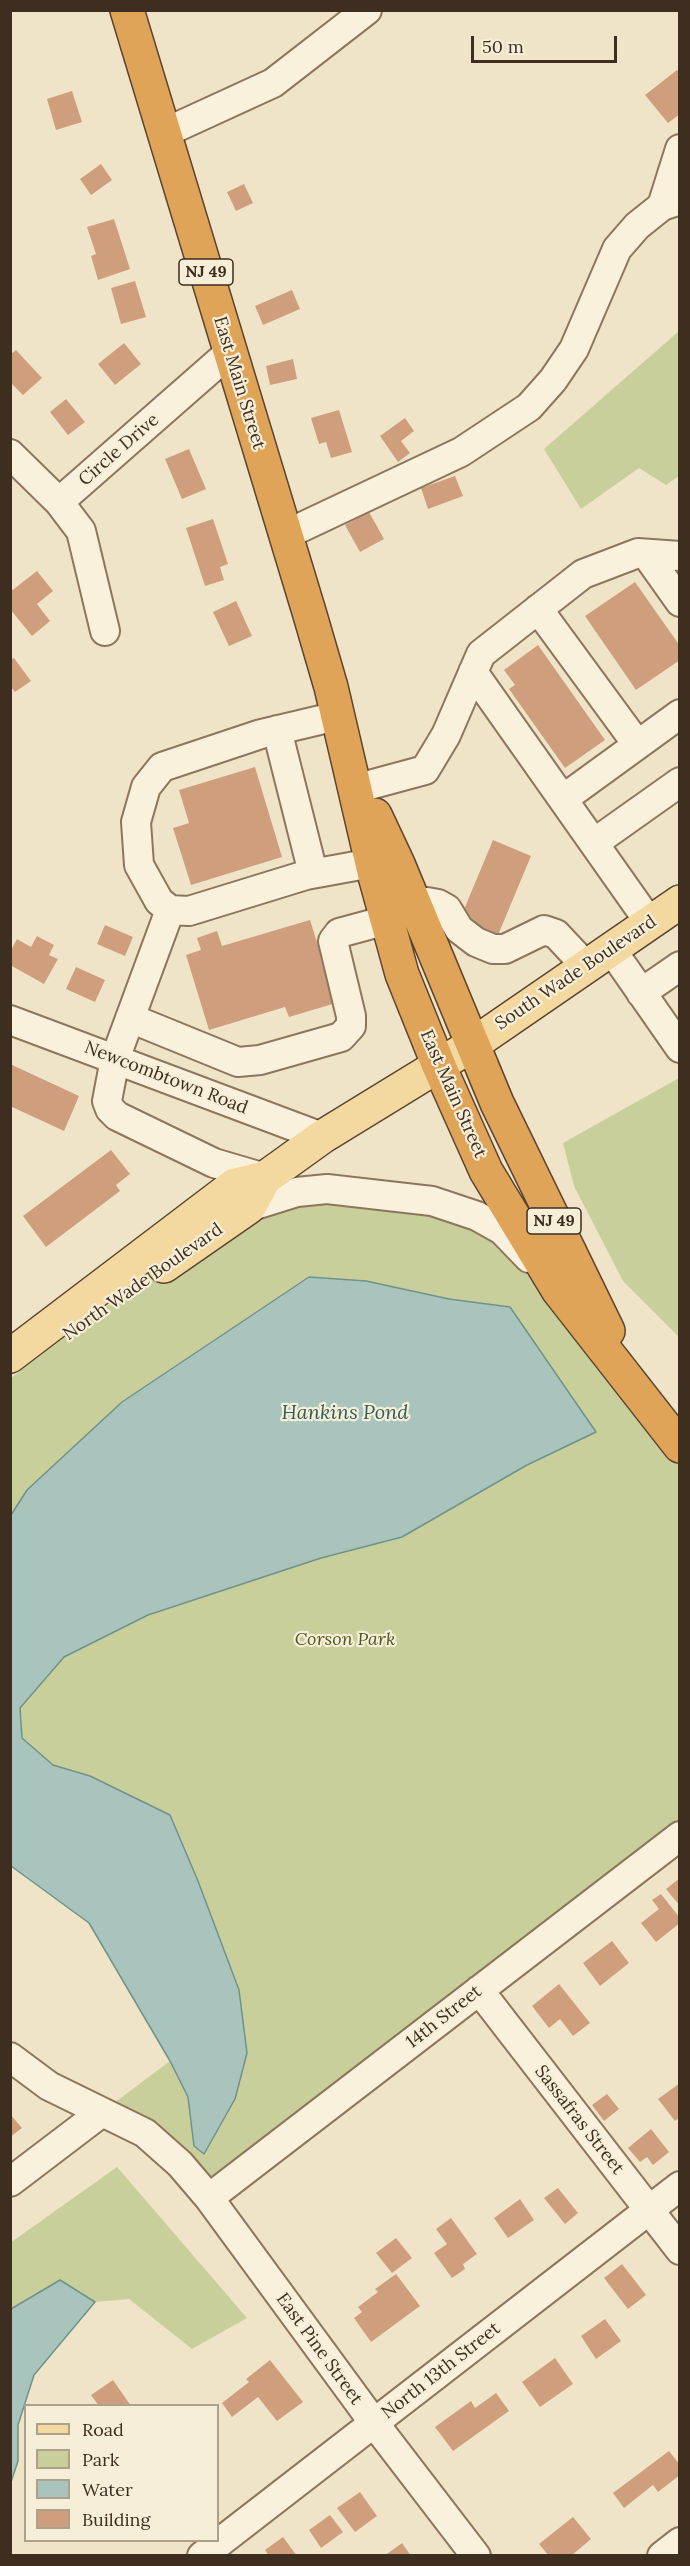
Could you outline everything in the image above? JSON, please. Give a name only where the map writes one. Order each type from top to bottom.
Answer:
[{"type":"highway","name":"East Main Street","points":[[127,11],[310,615],[338,716],[372,863],[472,1045],[540,1194],[641,1394]]},
{"type":"highway","name":"East Main Street","points":[[347,756],[362,787],[401,913],[402,974],[439,1066],[486,1171],[558,1290],[680,1446]]},
{"type":"main road","name":"South Wade Boulevard","points":[[472,1045],[598,958],[670,912]]},
{"type":"main road","name":"North Wade Boulevard","points":[[10,1356],[235,1185],[265,1178],[322,1137],[472,1045]]},
{"type":"main road","name":"North Wade Boulevard","points":[[10,1378],[90,1318],[249,1207],[265,1178]]},
{"type":"street","points":[[165,133],[273,83],[367,10]]},
{"type":"street","points":[[285,535],[461,452],[529,407],[553,380],[574,349],[616,249],[637,226],[671,203],[680,149]]},
{"type":"street","name":"Circle Drive","points":[[59,502],[230,352]]},
{"type":"street","points":[[10,454],[59,502],[81,531],[105,631]]},
{"type":"street","points":[[362,787],[425,770],[446,735],[482,654],[583,574],[638,553],[680,556]]},
{"type":"street","points":[[646,554],[680,602]]},
{"type":"street","points":[[538,609],[638,744]]},
{"type":"street","points":[[473,672],[594,843],[670,912]]},
{"type":"street","points":[[563,799],[680,714]]},
{"type":"street","points":[[338,716],[277,730],[162,767],[146,787],[136,822],[139,865],[159,901],[170,910],[189,911],[313,873],[372,863]]},
{"type":"street","points":[[277,730],[313,873]]},
{"type":"street","points":[[594,843],[680,782]]},
{"type":"street","points":[[130,1018],[238,1062],[260,1060],[341,1037],[351,1026],[351,1016],[333,941],[339,933],[428,902],[447,909],[459,929],[476,942],[493,950],[505,949],[544,930],[556,934],[598,958],[641,993],[679,1048]]},
{"type":"street","points":[[170,910],[115,1059],[107,1101],[110,1109],[117,1116],[214,1163],[265,1178]]},
{"type":"street","points":[[641,993],[680,966]]},
{"type":"street","name":"Newcombtown Road","points":[[10,1020],[322,1137]]},
{"type":"street","points":[[249,1207],[297,1192],[327,1189],[432,1202],[477,1216],[502,1230],[558,1290]]},
{"type":"street","name":"14th Street","points":[[209,2198],[680,1836]]},
{"type":"street","name":"Sassafras Street","points":[[479,1990],[680,2250]]},
{"type":"street","name":"East Pine Street","points":[[10,2057],[49,2086],[145,2133],[180,2164],[209,2198],[374,2423],[476,2556]]},
{"type":"street","points":[[10,2182],[102,2112]]},
{"type":"street","name":"North 13th Street","points":[[202,2556],[680,2186]]},
{"type":"street","points":[[662,2556],[680,2542]]},
{"type":"green space","points":[[679,331],[679,476],[666,485],[639,468],[581,509],[544,449]]},
{"type":"green space","points":[[679,1078],[679,1337],[623,1281],[574,1186],[563,1143]]},
{"type":"green space","name":"Corson Park","points":[[327,1189],[502,1230],[679,1445],[679,1836],[209,2198],[102,2112],[170,2061],[89,1923],[11,1866],[11,1378],[90,1318],[249,1207]]},
{"type":"green space","points":[[117,2167],[247,2318],[192,2349],[129,2299],[95,2302],[60,2280],[11,2309],[10,2243]]},
{"type":"water","name":"Hankins Pond","points":[[309,1277],[366,1281],[449,1299],[510,1307],[596,1432],[527,1465],[402,1537],[321,1558],[148,1615],[64,1657],[20,1708],[22,1738],[53,1765],[90,1776],[170,1815],[198,1881],[239,1990],[247,2053],[235,2099],[204,2154],[194,2146],[188,2097],[170,2061],[89,1923],[11,1866],[11,1515],[27,1490],[122,1402]]},
{"type":"water","points":[[60,2280],[95,2302],[34,2375],[18,2425],[18,2461],[11,2482],[11,2309]]},
{"type":"building","points":[[677,70],[680,73],[680,114],[668,123],[645,95]]},
{"type":"building","points":[[72,91],[82,122],[56,130],[47,99]]},
{"type":"building","points":[[101,164],[112,180],[91,195],[80,179]]},
{"type":"building","points":[[244,184],[253,203],[236,211],[227,192]]},
{"type":"building","points":[[114,219],[130,269],[98,280],[91,256],[96,254],[87,227]]},
{"type":"building","points":[[135,281],[146,317],[121,324],[111,288]]},
{"type":"building","points":[[292,290],[300,309],[263,325],[255,306]]},
{"type":"building","points":[[124,343],[141,364],[115,385],[98,364]]},
{"type":"building","points":[[16,350],[42,378],[23,395],[10,382],[10,355]]},
{"type":"building","points":[[293,359],[297,379],[270,385],[266,366]]},
{"type":"building","points":[[66,399],[85,422],[68,435],[50,412]]},
{"type":"building","points":[[339,410],[352,452],[331,458],[326,442],[319,444],[311,418]]},
{"type":"building","points":[[405,418],[414,431],[401,441],[410,453],[398,462],[380,436]]},
{"type":"building","points":[[189,449],[206,489],[182,499],[165,459]]},
{"type":"building","points":[[455,476],[463,496],[428,509],[421,488]]},
{"type":"building","points":[[369,512],[384,539],[360,552],[345,525]]},
{"type":"building","points":[[213,519],[228,564],[220,567],[224,580],[205,586],[186,528]]},
{"type":"building","points":[[37,571],[53,591],[37,604],[50,621],[32,636],[10,609],[10,592]]},
{"type":"building","points":[[635,582],[680,646],[680,660],[636,690],[585,616]]},
{"type":"building","points":[[236,601],[252,636],[229,646],[213,612]]},
{"type":"building","points":[[538,645],[605,740],[565,768],[509,689],[515,685],[504,670]]},
{"type":"building","points":[[14,658],[31,681],[15,692],[10,686],[10,660]]},
{"type":"building","points":[[255,767],[282,857],[191,885],[173,828],[189,823],[179,790]]},
{"type":"building","points":[[493,840],[531,856],[498,935],[460,919]]},
{"type":"building","points":[[310,920],[336,1003],[289,1017],[285,1007],[209,1030],[186,955],[201,950],[197,938],[217,931],[222,946]]},
{"type":"building","points":[[105,925],[133,937],[125,956],[97,944]]},
{"type":"building","points":[[37,936],[54,945],[49,955],[58,959],[44,984],[10,965],[10,952],[17,939],[31,947]]},
{"type":"building","points":[[76,967],[105,980],[95,1002],[66,989]]},
{"type":"building","points":[[10,1064],[79,1096],[64,1131],[10,1106]]},
{"type":"building","points":[[111,1150],[130,1174],[116,1185],[120,1191],[46,1247],[23,1216]]},
{"type":"building","points":[[680,1878],[680,1906],[666,1889]]},
{"type":"building","points":[[661,1894],[680,1918],[680,1923],[656,1942],[641,1923],[659,1909],[652,1900]]},
{"type":"building","points":[[612,1941],[629,1963],[600,1986],[583,1963]]},
{"type":"building","points":[[559,1984],[590,2023],[573,2036],[560,2019],[549,2028],[532,2006]]},
{"type":"building","points":[[680,2083],[680,2117],[675,2121],[658,2099]]},
{"type":"building","points":[[607,2094],[619,2109],[604,2121],[592,2105]]},
{"type":"building","points":[[10,2114],[22,2128],[10,2137]]},
{"type":"building","points":[[651,2129],[669,2152],[653,2165],[647,2157],[640,2162],[628,2148]]},
{"type":"building","points":[[558,2188],[578,2213],[565,2224],[544,2198]]},
{"type":"building","points":[[520,2199],[534,2220],[508,2238],[494,2218]]},
{"type":"building","points":[[451,2218],[477,2254],[463,2264],[465,2269],[452,2278],[434,2253],[447,2244],[436,2229]]},
{"type":"building","points":[[396,2238],[412,2258],[392,2273],[376,2253]]},
{"type":"building","points":[[622,2264],[646,2295],[628,2309],[604,2278]]},
{"type":"building","points":[[396,2274],[420,2306],[371,2342],[354,2318],[362,2312],[358,2307],[378,2292],[375,2289]]},
{"type":"building","points":[[605,2319],[621,2341],[596,2359],[581,2336]]},
{"type":"building","points":[[555,2358],[573,2384],[540,2407],[522,2382]]},
{"type":"building","points":[[270,2360],[303,2402],[277,2421],[258,2397],[232,2417],[222,2403],[249,2382],[246,2379]]},
{"type":"building","points":[[113,2380],[130,2404],[98,2404],[91,2395]]},
{"type":"building","points":[[496,2393],[509,2411],[453,2451],[435,2427],[471,2401],[475,2408]]},
{"type":"building","points":[[669,2451],[680,2465],[680,2475],[658,2492],[653,2485],[624,2508],[613,2493]]},
{"type":"building","points":[[360,2492],[377,2516],[355,2532],[337,2508]]},
{"type":"building","points":[[330,2515],[343,2532],[321,2548],[309,2530]]},
{"type":"building","points":[[573,2517],[591,2539],[571,2556],[549,2556],[539,2544]]},
{"type":"building","points":[[283,2537],[297,2556],[269,2556],[265,2550]]},
{"type":"building","points":[[402,2543],[411,2556],[384,2556]]}]
